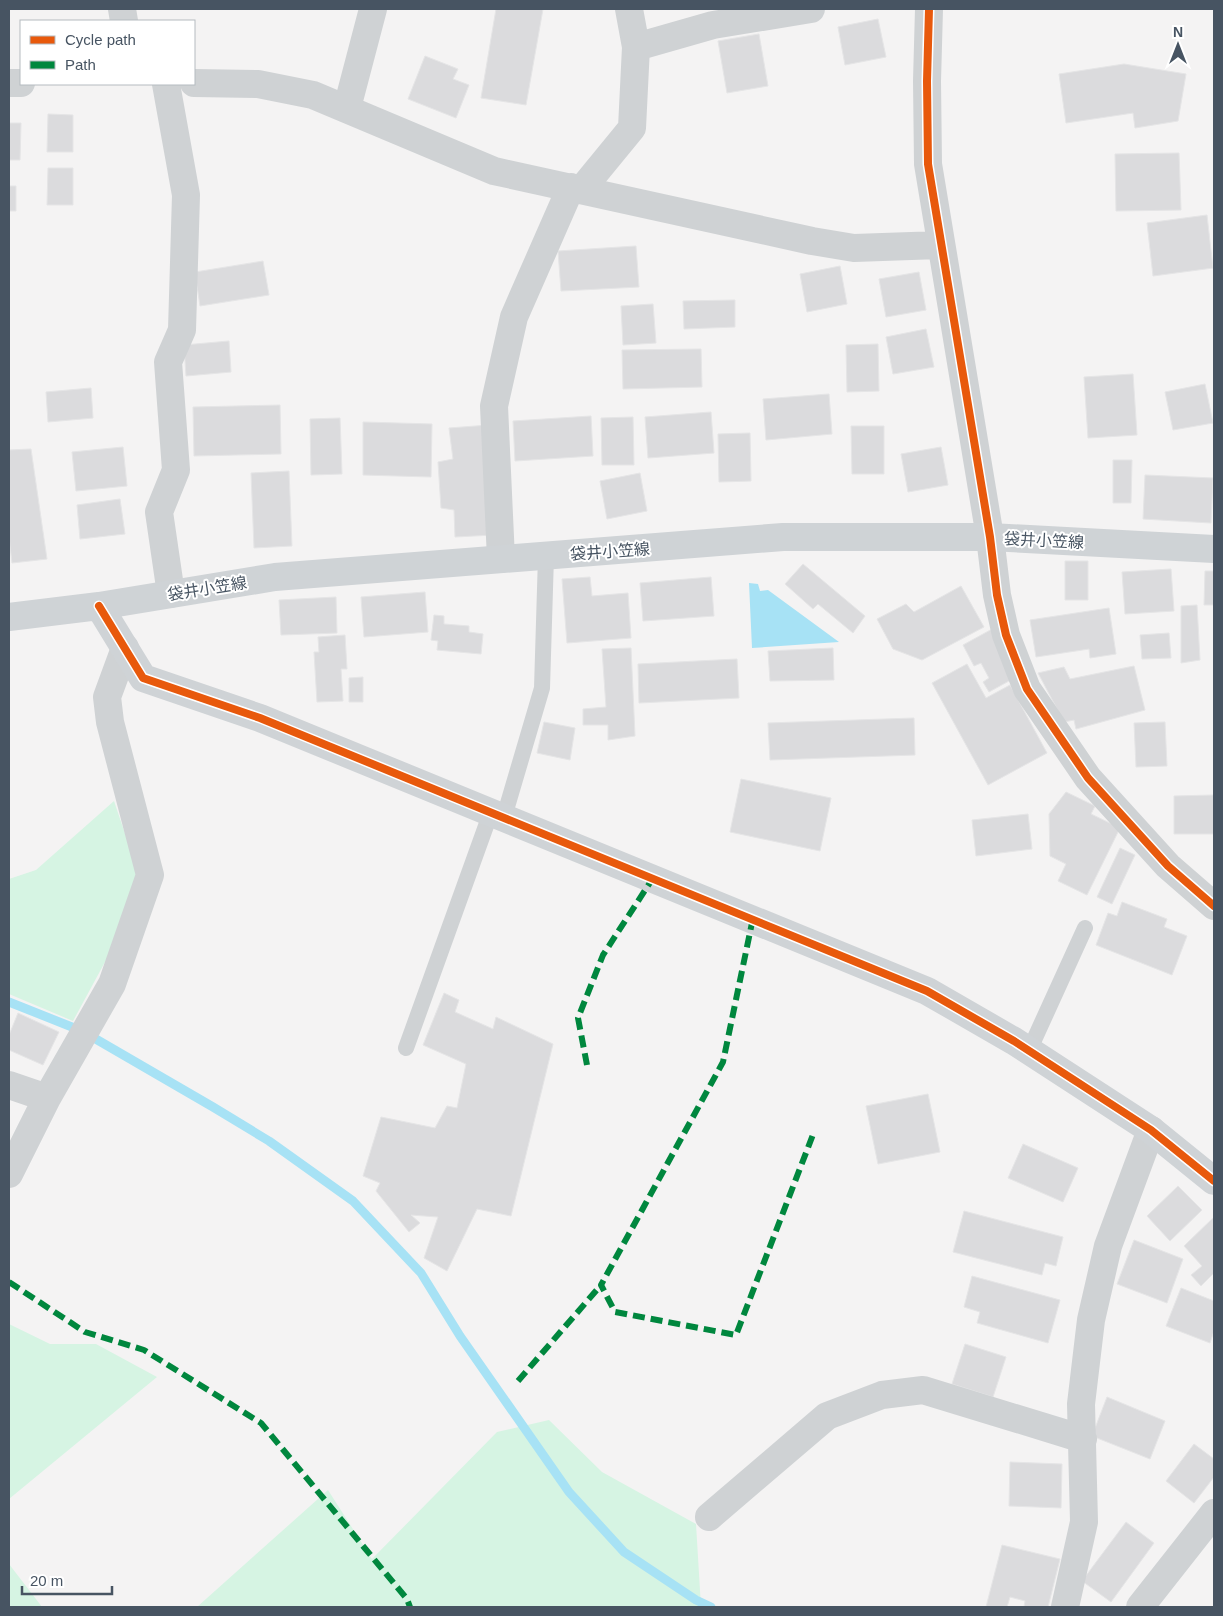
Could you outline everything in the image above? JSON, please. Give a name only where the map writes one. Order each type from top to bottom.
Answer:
[{"type":"street","points":[[346,108],[373,9]]},
{"type":"street","points":[[501,559],[494,406],[514,317],[577,188],[632,128],[636,47],[629,9]]},
{"type":"street","points":[[636,47],[713,25],[811,9]]},
{"type":"street","points":[[929,9],[926,81],[928,164],[990,537],[997,595],[1006,635],[1027,690],[1088,778],[1168,866],[1214,906]]},
{"type":"street","points":[[195,83],[258,84],[313,95],[494,171],[812,241],[854,248],[940,245]]},
{"type":"street","points":[[166,85],[186,195],[182,330],[168,362],[176,470],[159,512],[171,594]]},
{"type":"street","name":"袋井小笠線","points":[[9,617],[99,606],[275,577],[783,537],[990,537],[1214,549]]},
{"type":"street","points":[[99,606],[143,678],[260,718],[927,991],[1029,1051],[1151,1130],[1214,1181]]},
{"type":"street","points":[[9,1174],[47,1098],[112,984],[150,874],[110,722],[107,697],[124,648]]},
{"type":"street","points":[[9,1085],[47,1098]]},
{"type":"street","points":[[1065,1607],[1084,1522],[1081,1404],[1091,1320],[1108,1246],[1151,1130]]},
{"type":"street","points":[[709,1517],[827,1416],[882,1395],[923,1390],[1083,1439]]},
{"type":"street","points":[[1140,1607],[1214,1513]]},
{"type":"lane","points":[[406,1048],[498,814],[542,688],[546,556]]},
{"type":"lane","points":[[1029,1051],[1085,928]]},
{"type":"green space","points":[[114,801],[144,890],[73,1021],[9,994],[9,879],[36,870]]},
{"type":"green space","points":[[9,1324],[50,1344],[96,1344],[157,1377],[9,1499]]},
{"type":"green space","points":[[549,1420],[602,1472],[696,1524],[701,1607],[197,1607],[328,1490],[372,1559],[497,1432]]},
{"type":"green space","points":[[9,1564],[39,1603],[42,1607],[9,1607]]},
{"type":"water","points":[[749,583],[758,584],[760,591],[768,590],[839,642],[752,648]]},
{"type":"building","points":[[496,9],[543,9],[526,105],[481,98]]},
{"type":"building","points":[[878,19],[886,57],[845,65],[838,27]]},
{"type":"building","points":[[759,34],[768,86],[727,93],[718,41]]},
{"type":"building","points":[[425,56],[458,69],[453,79],[469,85],[456,118],[408,99]]},
{"type":"building","points":[[1124,64],[1186,74],[1178,121],[1135,128],[1133,113],[1066,123],[1059,74]]},
{"type":"building","points":[[48,114],[73,115],[73,152],[47,152]]},
{"type":"building","points":[[9,123],[21,123],[20,160],[9,160]]},
{"type":"building","points":[[1179,153],[1181,210],[1116,211],[1115,154]]},
{"type":"building","points":[[48,168],[73,168],[73,205],[47,205]]},
{"type":"building","points":[[9,186],[16,186],[16,211],[9,211]]},
{"type":"building","points":[[1207,215],[1213,268],[1153,276],[1147,223]]},
{"type":"building","points":[[636,246],[639,287],[561,291],[558,251]]},
{"type":"building","points":[[263,261],[269,295],[200,306],[195,272]]},
{"type":"building","points":[[840,266],[847,304],[807,312],[800,274]]},
{"type":"building","points":[[919,272],[926,310],[886,317],[879,279]]},
{"type":"building","points":[[735,300],[735,327],[684,329],[683,301]]},
{"type":"building","points":[[653,304],[656,343],[623,345],[621,306]]},
{"type":"building","points":[[926,329],[934,367],[893,374],[886,337]]},
{"type":"building","points":[[229,341],[231,372],[186,376],[184,345]]},
{"type":"building","points":[[878,344],[879,391],[847,392],[846,345]]},
{"type":"building","points":[[701,349],[702,387],[623,389],[622,350]]},
{"type":"building","points":[[1133,374],[1137,435],[1088,438],[1084,377]]},
{"type":"building","points":[[1205,384],[1213,423],[1173,430],[1165,392]]},
{"type":"building","points":[[91,388],[93,418],[48,422],[46,392]]},
{"type":"building","points":[[829,394],[832,434],[766,440],[763,399]]},
{"type":"building","points":[[280,405],[281,454],[194,456],[193,407]]},
{"type":"building","points":[[711,412],[714,453],[648,458],[645,417]]},
{"type":"building","points":[[591,416],[593,456],[515,461],[513,421]]},
{"type":"building","points":[[633,417],[634,465],[602,465],[601,418]]},
{"type":"building","points":[[340,418],[342,474],[311,475],[310,419]]},
{"type":"building","points":[[363,422],[432,424],[431,477],[363,475]]},
{"type":"building","points":[[489,425],[493,535],[455,537],[454,510],[441,508],[438,462],[453,459],[449,428]]},
{"type":"building","points":[[851,426],[884,426],[884,474],[852,474]]},
{"type":"building","points":[[750,433],[751,481],[719,482],[718,434]]},
{"type":"building","points":[[123,447],[127,486],[76,491],[72,452]]},
{"type":"building","points":[[941,447],[948,485],[908,492],[901,454]]},
{"type":"building","points":[[31,449],[47,559],[12,563],[9,537],[9,450]]},
{"type":"building","points":[[1113,460],[1132,460],[1131,503],[1113,503]]},
{"type":"building","points":[[289,471],[292,546],[254,548],[251,473]]},
{"type":"building","points":[[640,473],[647,511],[607,519],[600,481]]},
{"type":"building","points":[[1145,475],[1213,478],[1211,523],[1143,519]]},
{"type":"building","points":[[120,499],[125,534],[80,539],[77,505]]},
{"type":"building","points":[[1065,561],[1088,561],[1088,600],[1065,600]]},
{"type":"building","points":[[803,564],[865,616],[853,633],[818,604],[813,609],[785,584]]},
{"type":"building","points":[[1171,569],[1174,611],[1125,614],[1122,572]]},
{"type":"building","points":[[1205,571],[1214,571],[1214,605],[1204,605]]},
{"type":"building","points":[[590,577],[592,596],[628,593],[631,638],[567,643],[562,579]]},
{"type":"building","points":[[711,577],[714,616],[643,621],[640,583]]},
{"type":"building","points":[[961,586],[984,627],[922,660],[893,649],[877,619],[906,604],[914,612]]},
{"type":"building","points":[[425,592],[428,632],[364,637],[361,597]]},
{"type":"building","points":[[336,597],[337,633],[281,635],[279,600]]},
{"type":"building","points":[[1197,605],[1200,660],[1181,663],[1181,606]]},
{"type":"building","points":[[1109,608],[1116,654],[1090,658],[1089,649],[1036,657],[1030,620]]},
{"type":"building","points":[[434,615],[444,616],[444,624],[469,626],[469,632],[483,634],[481,654],[437,650],[438,641],[431,640]]},
{"type":"building","points":[[994,628],[1020,675],[989,692],[983,682],[989,678],[981,663],[974,666],[963,645]]},
{"type":"building","points":[[1169,633],[1171,658],[1142,659],[1140,635]]},
{"type":"building","points":[[345,635],[347,669],[341,669],[343,701],[317,702],[314,652],[319,652],[318,637]]},
{"type":"building","points":[[631,648],[635,736],[608,740],[608,725],[583,725],[583,709],[606,707],[602,649]]},
{"type":"building","points":[[833,648],[834,680],[770,681],[768,651]]},
{"type":"building","points":[[737,659],[739,698],[639,703],[638,664]]},
{"type":"building","points":[[967,664],[986,698],[1010,685],[1047,753],[988,785],[932,683]]},
{"type":"building","points":[[1134,666],[1145,710],[1076,729],[1074,720],[1064,722],[1038,673],[1064,667],[1070,679]]},
{"type":"building","points":[[363,677],[363,702],[349,702],[349,678]]},
{"type":"building","points":[[914,718],[915,755],[770,760],[768,723]]},
{"type":"building","points":[[544,722],[575,728],[570,760],[537,753]]},
{"type":"building","points":[[1165,722],[1167,766],[1136,767],[1134,723]]},
{"type":"building","points":[[741,779],[831,798],[820,851],[730,832]]},
{"type":"building","points":[[1066,792],[1095,806],[1091,814],[1120,828],[1087,895],[1058,881],[1066,864],[1050,856],[1049,814]]},
{"type":"building","points":[[1214,795],[1214,834],[1174,834],[1174,796]]},
{"type":"building","points":[[1028,814],[1032,849],[976,856],[972,820]]},
{"type":"building","points":[[1120,848],[1135,855],[1112,904],[1097,897]]},
{"type":"building","points":[[1122,902],[1167,919],[1164,927],[1187,936],[1172,975],[1096,945],[1108,913],[1117,916]]},
{"type":"building","points":[[444,993],[459,1000],[455,1012],[493,1029],[496,1017],[553,1044],[511,1216],[477,1209],[447,1271],[424,1258],[438,1217],[411,1215],[420,1223],[409,1232],[376,1191],[380,1183],[363,1176],[381,1117],[435,1128],[447,1106],[457,1108],[466,1064],[423,1045]]},
{"type":"building","points":[[18,1013],[59,1032],[43,1065],[9,1050],[9,1035]]},
{"type":"building","points":[[928,1094],[940,1152],[878,1164],[866,1106]]},
{"type":"building","points":[[1023,1144],[1078,1168],[1063,1202],[1008,1178]]},
{"type":"building","points":[[1178,1186],[1202,1210],[1170,1241],[1147,1216]]},
{"type":"building","points":[[964,1211],[1063,1237],[1056,1266],[1045,1263],[1042,1275],[953,1252]]},
{"type":"building","points":[[1214,1217],[1214,1273],[1201,1286],[1191,1275],[1202,1266],[1184,1246]]},
{"type":"building","points":[[1134,1240],[1183,1259],[1167,1303],[1117,1284]]},
{"type":"building","points":[[972,1276],[1060,1300],[1048,1343],[977,1323],[980,1312],[964,1307]]},
{"type":"building","points":[[1181,1288],[1214,1301],[1214,1331],[1210,1343],[1166,1326]]},
{"type":"building","points":[[965,1344],[1006,1357],[993,1397],[952,1384]]},
{"type":"building","points":[[1107,1397],[1165,1421],[1150,1459],[1092,1436]]},
{"type":"building","points":[[1194,1444],[1214,1459],[1214,1477],[1194,1503],[1166,1481]]},
{"type":"building","points":[[1010,1462],[1062,1464],[1061,1508],[1009,1506]]},
{"type":"building","points":[[1126,1522],[1154,1543],[1111,1602],[1082,1581]]},
{"type":"building","points":[[1002,1545],[1060,1559],[1048,1607],[1024,1607],[1025,1601],[1010,1597],[1007,1607],[986,1607]]},
{"type":"waterway","points":[[9,1002],[82,1031],[269,1141],[353,1201],[421,1273],[460,1336],[569,1492],[624,1552],[696,1600],[711,1607]]},
{"type":"marked path","points":[[587,1065],[578,1018],[603,955],[653,878]]},
{"type":"marked path","points":[[753,918],[723,1062],[601,1285],[615,1312],[736,1335],[814,1132]]},
{"type":"marked path","points":[[9,1282],[85,1332],[144,1350],[261,1423],[407,1599],[410,1607]]},
{"type":"marked path","points":[[518,1381],[601,1285]]},
{"type":"cycle path","points":[[929,9],[927,81],[928,164],[990,537],[997,595],[1006,635],[1027,689],[1088,778],[1168,866],[1214,906]]},
{"type":"cycle path","points":[[99,606],[143,678],[260,718],[927,991],[1014,1041],[1151,1130],[1214,1181]]}]
